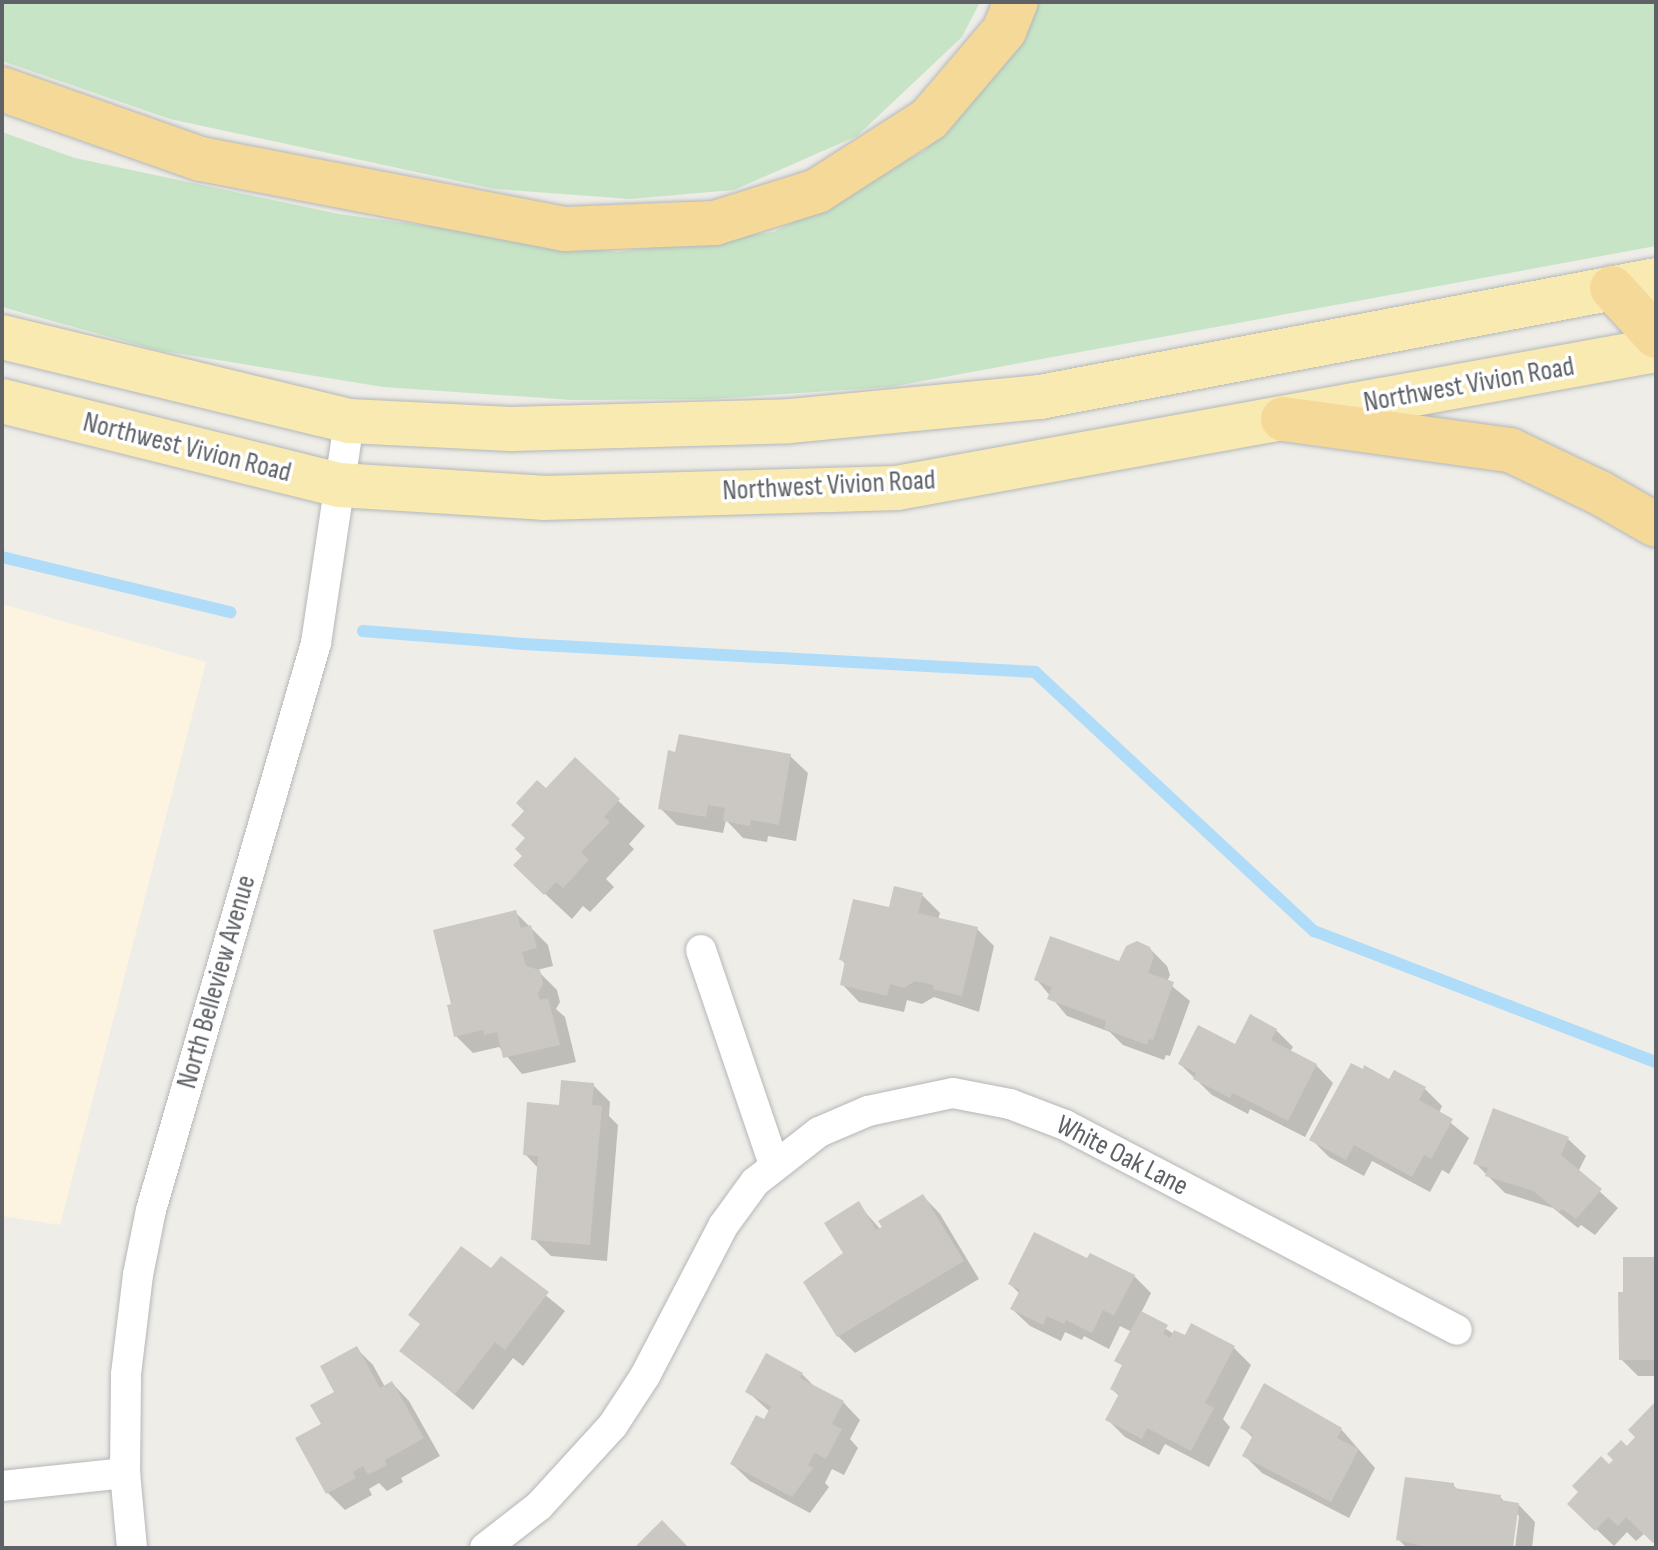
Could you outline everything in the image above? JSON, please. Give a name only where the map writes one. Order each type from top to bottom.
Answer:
[{"type":"highway","points":[[2,89],[201,159],[565,229],[715,223],[817,191],[929,119],[1004,31],[1016,2]]},
{"type":"highway","points":[[1612,288],[1656,336]]},
{"type":"highway","points":[[1283,419],[1510,450],[1600,493],[1656,525]]},
{"type":"main road","points":[[2,337],[349,421],[511,429],[790,421],[1040,397],[1656,280]]},
{"type":"main road","name":"Northwest Vivion Road","points":[[2,401],[339,485],[543,498],[897,488],[1656,350]]},
{"type":"street","name":"North Belleview Avenue","points":[[132,1548],[125,1473],[126,1374],[138,1275],[151,1210],[316,643],[349,421]]},
{"type":"street","points":[[701,950],[774,1164]]},
{"type":"street","name":"White Oak Lane","points":[[485,1548],[539,1506],[613,1425],[645,1376],[723,1226],[755,1182],[774,1164],[819,1132],[868,1111],[953,1093],[1010,1104],[1065,1125],[1457,1330]]},
{"type":"street","points":[[2,1486],[125,1473]]},
{"type":"shaded area","points":[[2,604],[206,662],[60,1225],[2,1216]]},
{"type":"green space","points":[[2,2],[980,2],[962,37],[857,136],[734,190],[630,199],[495,189],[170,119],[2,61]]},
{"type":"green space","points":[[1035,2],[1656,2],[1656,246],[890,387],[711,399],[573,400],[383,387],[157,350],[2,307],[2,132],[75,158],[339,214],[617,252],[774,232],[924,151],[992,75]]},
{"type":"building","points":[[679,734],[791,754],[779,825],[751,820],[750,826],[723,821],[725,808],[708,805],[706,817],[658,809],[668,750],[675,752]]},
{"type":"building","points":[[575,757],[620,799],[604,817],[610,822],[581,852],[589,860],[563,888],[556,882],[544,895],[513,865],[522,856],[515,849],[525,838],[511,825],[524,811],[516,803],[537,780],[546,788]]},
{"type":"building","points":[[894,886],[923,893],[918,913],[978,927],[962,996],[915,981],[904,988],[890,984],[887,996],[840,985],[845,961],[839,960],[853,899],[889,907]]},
{"type":"building","points":[[516,910],[521,928],[531,925],[537,948],[522,952],[526,966],[540,970],[543,984],[538,993],[540,1000],[548,998],[560,1045],[503,1058],[497,1032],[484,1035],[483,1030],[454,1037],[447,1005],[451,1004],[433,930]]},
{"type":"building","points":[[1050,936],[1119,961],[1126,946],[1137,941],[1150,947],[1154,957],[1148,973],[1174,982],[1153,1040],[1149,1039],[1147,1045],[1104,1029],[1106,1021],[1047,999],[1052,987],[1034,980]]},
{"type":"building","points":[[1250,1014],[1277,1029],[1271,1040],[1317,1064],[1288,1121],[1233,1093],[1230,1098],[1193,1079],[1196,1073],[1178,1064],[1198,1025],[1235,1044]]},
{"type":"building","points":[[1351,1063],[1363,1069],[1364,1065],[1389,1079],[1394,1070],[1426,1087],[1419,1100],[1453,1119],[1431,1159],[1424,1155],[1412,1177],[1354,1145],[1346,1160],[1309,1140]]},
{"type":"building","points":[[561,1080],[594,1083],[592,1105],[602,1106],[590,1245],[531,1240],[538,1156],[523,1155],[527,1102],[559,1105]]},
{"type":"building","points":[[1493,1108],[1569,1137],[1561,1155],[1602,1189],[1576,1219],[1562,1209],[1559,1212],[1533,1191],[1485,1176],[1488,1168],[1473,1164]]},
{"type":"building","points":[[923,1194],[964,1261],[837,1337],[803,1282],[843,1253],[824,1223],[859,1201],[876,1230],[882,1227],[878,1221]]},
{"type":"building","points":[[1034,1232],[1087,1258],[1090,1253],[1135,1275],[1114,1316],[1103,1310],[1092,1333],[1066,1320],[1064,1324],[1047,1316],[1043,1325],[1010,1309],[1020,1290],[1008,1284]]},
{"type":"building","points":[[461,1246],[491,1268],[501,1256],[549,1292],[505,1350],[495,1342],[455,1394],[399,1351],[420,1324],[408,1315]]},
{"type":"building","points":[[1623,1257],[1656,1257],[1656,1360],[1619,1360],[1618,1292],[1623,1292]]},
{"type":"building","points":[[1141,1311],[1168,1325],[1163,1334],[1170,1338],[1174,1330],[1185,1335],[1191,1323],[1235,1346],[1205,1403],[1214,1408],[1191,1451],[1147,1428],[1142,1439],[1105,1420],[1119,1394],[1110,1389],[1122,1365],[1114,1361]]},
{"type":"building","points":[[357,1346],[380,1388],[392,1381],[424,1438],[385,1460],[387,1465],[368,1475],[363,1466],[353,1472],[356,1478],[326,1494],[295,1438],[321,1424],[310,1405],[334,1392],[320,1366]]},
{"type":"building","points":[[766,1353],[803,1373],[800,1378],[844,1401],[832,1424],[842,1429],[826,1459],[815,1453],[808,1465],[813,1468],[792,1497],[730,1464],[756,1415],[764,1419],[771,1406],[745,1392]]},
{"type":"building","points":[[1264,1383],[1342,1428],[1337,1438],[1359,1449],[1331,1502],[1242,1456],[1253,1435],[1240,1428]]},
{"type":"building","points":[[1656,1401],[1656,1540],[1653,1543],[1626,1517],[1618,1526],[1608,1517],[1595,1531],[1567,1504],[1578,1492],[1572,1486],[1601,1456],[1609,1464],[1613,1460],[1607,1454],[1621,1440],[1627,1446],[1635,1437],[1628,1430]]},
{"type":"building","points":[[1405,1477],[1454,1483],[1454,1488],[1501,1495],[1500,1500],[1519,1503],[1513,1548],[1431,1548],[1396,1540]]},
{"type":"building","points":[[662,1520],[689,1548],[634,1548]]},
{"type":"waterway","points":[[2,557],[230,612]]},
{"type":"waterway","points":[[363,631],[523,644],[1035,672],[1314,931],[1656,1062]]}]
